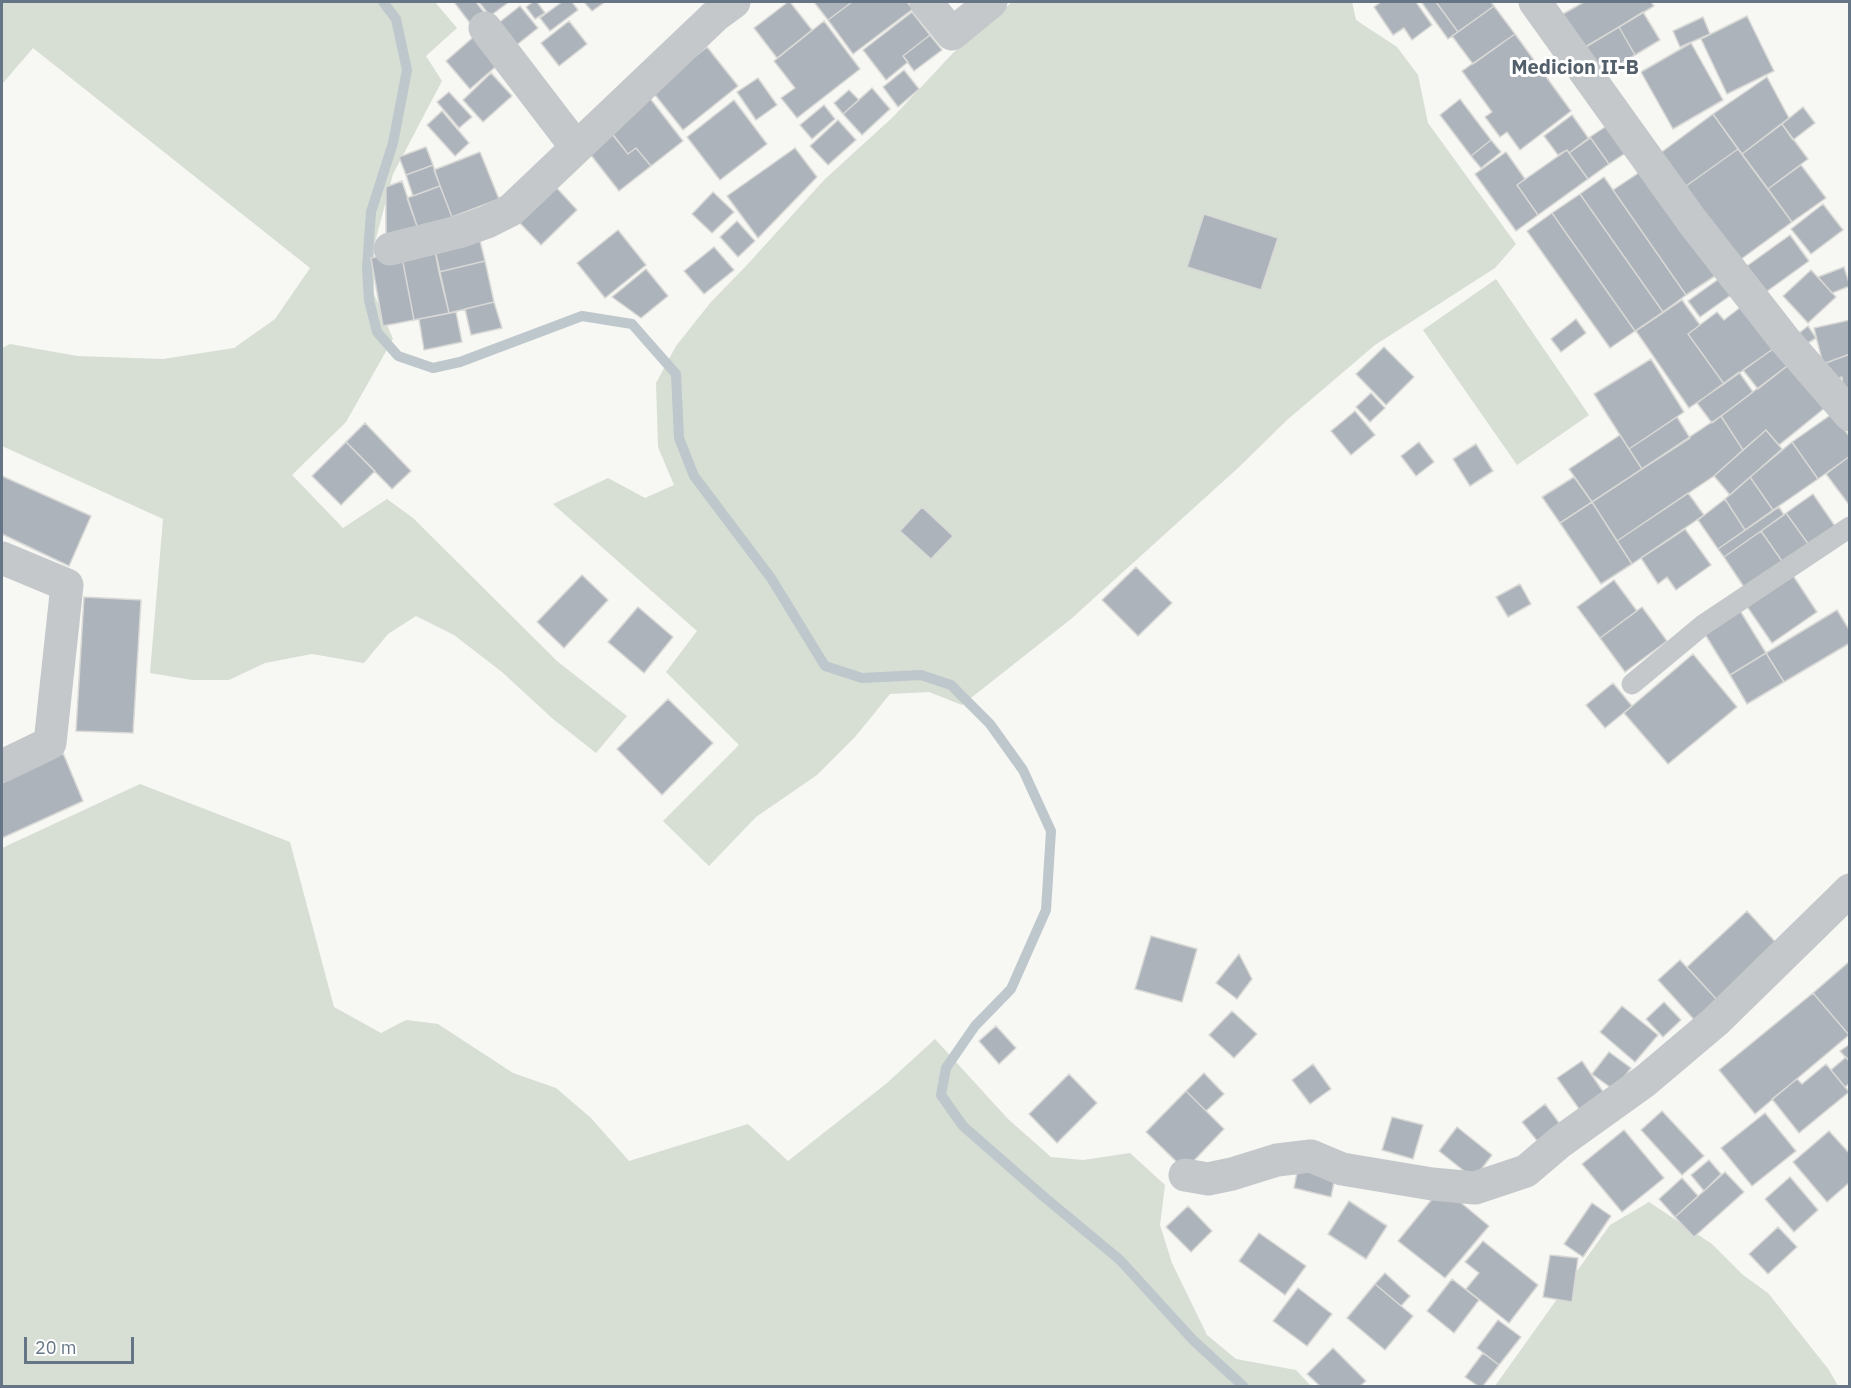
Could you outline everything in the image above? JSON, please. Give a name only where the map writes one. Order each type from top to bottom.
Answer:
[{"type":"street","points":[[926,2],[952,34],[991,2]]},
{"type":"street","points":[[1535,2],[1692,221],[1784,339],[1850,415]]},
{"type":"street","points":[[390,249],[462,231],[511,210],[718,6]]},
{"type":"street","points":[[485,28],[576,147]]},
{"type":"street","points":[[2,766],[50,743],[67,585],[6,566]]},
{"type":"street","points":[[1185,1175],[1208,1179],[1277,1160],[1311,1156],[1342,1168],[1432,1184],[1475,1188],[1526,1171],[1560,1142],[1645,1082],[1716,1021],[1850,890]]},
{"type":"lane","points":[[1632,684],[1703,626],[1850,527]]},
{"type":"shaded area","points":[[2,2],[435,2],[457,28],[426,56],[442,81],[393,174],[374,246],[374,294],[393,339],[346,422],[292,475],[343,528],[387,499],[413,518],[557,661],[627,716],[596,753],[553,719],[502,672],[454,635],[416,616],[388,634],[364,663],[312,654],[265,663],[229,680],[192,680],[150,673],[163,519],[2,446],[2,348],[10,344],[77,356],[163,359],[234,348],[275,319],[310,268],[33,48],[3,83]]},
{"type":"shaded area","points":[[1012,2],[1352,2],[1356,20],[1397,47],[1418,75],[1428,123],[1516,244],[1495,268],[1375,345],[1287,420],[1238,468],[1071,619],[962,705],[929,692],[890,694],[855,737],[817,775],[756,817],[709,866],[663,821],[739,745],[666,672],[697,631],[553,504],[608,478],[645,498],[674,485],[658,447],[656,383],[676,346],[711,302],[825,179],[893,117],[954,52]]},
{"type":"shaded area","points":[[1496,279],[1589,415],[1517,465],[1423,330]]},
{"type":"shaded area","points":[[140,784],[290,842],[334,1007],[381,1033],[406,1020],[438,1024],[513,1073],[556,1088],[591,1118],[629,1161],[748,1124],[788,1161],[887,1083],[935,1039],[1008,1119],[1051,1157],[1083,1160],[1130,1153],[1165,1185],[1160,1225],[1172,1263],[1207,1335],[1236,1359],[1296,1370],[1311,1386],[2,1386],[2,848]]},
{"type":"shaded area","points":[[1649,1202],[1712,1244],[1743,1275],[1768,1293],[1829,1370],[1838,1386],[1495,1386],[1610,1225]]},
{"type":"building","points":[[454,2],[476,2],[490,20],[476,31]]},
{"type":"building","points":[[479,2],[509,2],[490,16]]},
{"type":"building","points":[[537,2],[545,13],[535,19],[526,7]]},
{"type":"building","points":[[562,2],[572,2],[578,10],[550,31],[540,18]]},
{"type":"building","points":[[584,2],[605,2],[592,11]]},
{"type":"building","points":[[788,2],[812,30],[777,58],[754,28]]},
{"type":"building","points":[[814,2],[852,2],[828,20]]},
{"type":"building","points":[[852,2],[907,2],[913,9],[853,54],[828,20]]},
{"type":"building","points":[[1381,2],[1416,2],[1432,25],[1412,40],[1404,28],[1393,35],[1374,7]]},
{"type":"building","points":[[1436,2],[1458,32],[1448,39],[1422,3]]},
{"type":"building","points":[[1436,2],[1491,2],[1494,6],[1458,32]]},
{"type":"building","points":[[1584,2],[1651,2],[1654,6],[1584,48],[1563,14]]},
{"type":"building","points":[[520,6],[538,28],[514,47],[496,25]]},
{"type":"building","points":[[1494,6],[1515,34],[1473,64],[1452,36]]},
{"type":"building","points":[[912,12],[930,35],[903,56],[908,62],[886,80],[863,50]]},
{"type":"building","points":[[1643,12],[1660,40],[1635,55],[1619,27]]},
{"type":"building","points":[[1747,16],[1774,71],[1727,94],[1701,39]]},
{"type":"building","points":[[1703,17],[1710,34],[1680,47],[1673,31]]},
{"type":"building","points":[[569,21],[587,44],[559,66],[541,43]]},
{"type":"building","points":[[824,21],[860,69],[797,118],[781,98],[795,88],[774,61]]},
{"type":"building","points":[[1619,27],[1635,55],[1597,78],[1580,50]]},
{"type":"building","points":[[477,34],[501,62],[470,89],[446,61]]},
{"type":"building","points":[[1515,34],[1571,111],[1520,150],[1507,132],[1500,137],[1485,117],[1492,112],[1462,71]]},
{"type":"building","points":[[930,35],[942,50],[914,71],[903,56]]},
{"type":"building","points":[[1691,43],[1723,100],[1673,129],[1641,72]]},
{"type":"building","points":[[707,47],[738,86],[683,130],[652,91]]},
{"type":"building","points":[[904,70],[919,89],[898,107],[883,87]]},
{"type":"building","points":[[491,73],[512,96],[483,122],[463,100]]},
{"type":"building","points":[[1767,77],[1789,118],[1742,154],[1713,114]]},
{"type":"building","points":[[758,78],[777,105],[756,120],[737,92]]},
{"type":"building","points":[[872,88],[890,109],[862,135],[843,114]]},
{"type":"building","points":[[849,90],[859,100],[843,114],[834,103]]},
{"type":"building","points":[[449,92],[472,117],[459,128],[437,102]]},
{"type":"building","points":[[649,97],[683,141],[651,166],[636,148],[628,154],[608,129]]},
{"type":"building","points":[[1460,99],[1491,140],[1471,156],[1440,115]]},
{"type":"building","points":[[734,100],[767,144],[720,180],[687,137]]},
{"type":"building","points":[[824,105],[835,119],[812,139],[800,125]]},
{"type":"building","points":[[1803,107],[1815,123],[1793,140],[1782,124]]},
{"type":"building","points":[[442,111],[469,143],[455,156],[427,125]]},
{"type":"building","points":[[1713,114],[1738,149],[1679,191],[1655,157]]},
{"type":"building","points":[[1572,115],[1589,139],[1569,153],[1567,150],[1558,155],[1544,136]]},
{"type":"building","points":[[838,120],[856,140],[828,165],[810,146]]},
{"type":"building","points":[[1782,124],[1808,159],[1768,189],[1742,154]]},
{"type":"building","points":[[1608,125],[1627,152],[1609,164],[1590,137]]},
{"type":"building","points":[[611,132],[628,154],[636,148],[651,166],[619,191],[587,150]]},
{"type":"building","points":[[1590,137],[1609,164],[1588,179],[1569,153]]},
{"type":"building","points":[[1491,140],[1501,152],[1481,168],[1471,156]]},
{"type":"building","points":[[426,147],[433,165],[406,175],[399,157]]},
{"type":"building","points":[[795,148],[817,177],[758,238],[727,196]]},
{"type":"building","points":[[1738,149],[1792,222],[1733,265],[1679,191]]},
{"type":"building","points":[[1567,150],[1588,179],[1538,215],[1517,185]]},
{"type":"building","points":[[480,152],[499,199],[452,217],[434,170]]},
{"type":"building","points":[[1506,152],[1525,179],[1517,185],[1538,215],[1516,231],[1475,174]]},
{"type":"building","points":[[433,165],[440,186],[413,196],[406,175]]},
{"type":"building","points":[[1801,165],[1826,198],[1792,222],[1768,189]]},
{"type":"building","points":[[1643,170],[1715,276],[1686,295],[1613,190]]},
{"type":"building","points":[[1604,177],[1686,295],[1663,312],[1580,194]]},
{"type":"building","points":[[402,181],[418,229],[386,240],[386,187]]},
{"type":"building","points":[[554,185],[577,210],[541,245],[517,220]]},
{"type":"building","points":[[440,186],[452,217],[418,229],[407,198]]},
{"type":"building","points":[[713,192],[734,212],[712,233],[692,214]]},
{"type":"building","points":[[1580,194],[1663,312],[1635,331],[1552,213]]},
{"type":"building","points":[[1823,204],[1843,230],[1811,254],[1791,229]]},
{"type":"building","points":[[1552,213],[1635,331],[1610,348],[1527,231]]},
{"type":"building","points":[[1204,214],[1278,238],[1261,290],[1187,267]]},
{"type":"building","points":[[737,221],[755,241],[738,257],[720,237]]},
{"type":"building","points":[[618,230],[646,265],[605,298],[577,263]]},
{"type":"building","points":[[478,233],[485,261],[439,272],[434,245]]},
{"type":"building","points":[[1790,235],[1809,261],[1759,297],[1740,271]]},
{"type":"building","points":[[434,245],[449,313],[414,320],[401,252]]},
{"type":"building","points":[[714,247],[734,270],[704,294],[684,271]]},
{"type":"building","points":[[401,252],[414,320],[383,326],[371,258]]},
{"type":"building","points":[[485,261],[494,302],[449,313],[439,272]]},
{"type":"building","points":[[1844,267],[1850,286],[1832,293],[1818,277]]},
{"type":"building","points":[[646,269],[668,296],[641,318],[612,297]]},
{"type":"building","points":[[1811,270],[1836,297],[1808,323],[1783,296]]},
{"type":"building","points":[[1720,278],[1731,295],[1700,317],[1688,301]]},
{"type":"building","points":[[1682,300],[1700,325],[1688,334],[1724,384],[1689,408],[1636,331]]},
{"type":"building","points":[[494,302],[502,328],[471,335],[465,309]]},
{"type":"building","points":[[1742,306],[1773,349],[1724,384],[1688,334],[1717,312],[1724,320]]},
{"type":"building","points":[[456,312],[462,342],[424,350],[419,319]]},
{"type":"building","points":[[1576,319],[1586,333],[1561,352],[1551,339]]},
{"type":"building","points":[[1850,320],[1850,354],[1823,364],[1814,328]]},
{"type":"building","points":[[1808,326],[1816,338],[1805,345],[1798,334]]},
{"type":"building","points":[[1384,347],[1414,377],[1386,405],[1356,374]]},
{"type":"building","points":[[1773,349],[1791,363],[1758,389],[1743,370]]},
{"type":"building","points":[[1850,354],[1850,390],[1843,390],[1842,377],[1832,381],[1823,364]]},
{"type":"building","points":[[1651,359],[1684,412],[1629,449],[1594,394]]},
{"type":"building","points":[[1791,363],[1826,407],[1779,445],[1766,430],[1743,450],[1721,416]]},
{"type":"building","points":[[1739,372],[1753,392],[1712,423],[1697,403]]},
{"type":"building","points":[[1371,393],[1385,408],[1370,422],[1356,407]]},
{"type":"building","points":[[1355,411],[1375,435],[1351,455],[1331,431]]},
{"type":"building","points":[[1832,414],[1850,437],[1850,456],[1818,479],[1792,442]]},
{"type":"building","points":[[1721,416],[1743,450],[1714,476],[1617,541],[1592,502]]},
{"type":"building","points":[[1677,417],[1690,438],[1642,469],[1629,449]]},
{"type":"building","points":[[365,423],[411,471],[392,489],[346,442]]},
{"type":"building","points":[[1766,430],[1782,449],[1730,495],[1714,476]]},
{"type":"building","points":[[1620,435],[1642,469],[1592,502],[1569,469]]},
{"type":"building","points":[[346,442],[375,471],[341,505],[312,476]]},
{"type":"building","points":[[1419,442],[1434,462],[1416,476],[1401,456]]},
{"type":"building","points":[[1792,442],[1818,479],[1773,510],[1750,477]]},
{"type":"building","points":[[1476,444],[1493,471],[1470,486],[1453,459]]},
{"type":"building","points":[[1850,456],[1850,506],[1826,474]]},
{"type":"building","points":[[2,476],[91,516],[69,566],[2,534]]},
{"type":"building","points":[[1574,477],[1592,502],[1560,523],[1542,497]]},
{"type":"building","points":[[1750,477],[1773,510],[1745,530],[1725,499]]},
{"type":"building","points":[[1688,493],[1704,515],[1632,564],[1617,541]]},
{"type":"building","points":[[1813,494],[1835,526],[1809,545],[1786,513]]},
{"type":"building","points":[[1725,499],[1745,530],[1718,549],[1698,520]]},
{"type":"building","points":[[1592,502],[1632,564],[1601,584],[1560,523]]},
{"type":"building","points":[[922,507],[953,536],[931,559],[900,531]]},
{"type":"building","points":[[1779,507],[1784,515],[1724,557],[1718,549]]},
{"type":"building","points":[[1786,513],[1809,545],[1784,564],[1761,531]]},
{"type":"building","points":[[1685,529],[1711,565],[1676,590],[1667,577],[1658,584],[1641,558]]},
{"type":"building","points":[[1761,531],[1784,564],[1746,590],[1724,557]]},
{"type":"building","points":[[1136,567],[1172,603],[1138,636],[1102,600]]},
{"type":"building","points":[[1792,574],[1817,612],[1772,643],[1746,605]]},
{"type":"building","points":[[582,575],[608,600],[564,648],[537,622]]},
{"type":"building","points":[[1614,580],[1637,611],[1600,638],[1577,607]]},
{"type":"building","points":[[1520,584],[1531,604],[1508,617],[1496,597]]},
{"type":"building","points":[[84,597],[141,600],[133,733],[76,731]]},
{"type":"building","points":[[638,607],[673,637],[644,673],[608,642]]},
{"type":"building","points":[[1642,607],[1667,641],[1625,672],[1600,638]]},
{"type":"building","points":[[1739,609],[1766,653],[1730,675],[1703,631]]},
{"type":"building","points":[[1837,610],[1850,631],[1850,643],[1784,682],[1766,653]]},
{"type":"building","points":[[1766,653],[1784,682],[1747,704],[1730,675]]},
{"type":"building","points":[[1693,654],[1737,707],[1668,764],[1624,713]]},
{"type":"building","points":[[1613,683],[1632,706],[1605,728],[1586,705]]},
{"type":"building","points":[[668,699],[713,743],[662,795],[617,749]]},
{"type":"building","points":[[63,753],[83,801],[2,838],[2,783]]},
{"type":"building","points":[[1747,911],[1780,947],[1720,1003],[1687,967]]},
{"type":"building","points":[[1151,936],[1197,949],[1182,1002],[1135,989]]},
{"type":"building","points":[[1239,954],[1252,979],[1237,999],[1216,983]]},
{"type":"building","points":[[1680,960],[1720,1003],[1698,1024],[1658,980]]},
{"type":"building","points":[[1850,961],[1850,1035],[1849,1035],[1813,993]]},
{"type":"building","points":[[1813,993],[1849,1035],[1755,1114],[1719,1070]]},
{"type":"building","points":[[1664,1002],[1681,1020],[1663,1037],[1646,1019]]},
{"type":"building","points":[[1622,1006],[1658,1035],[1635,1062],[1600,1032]]},
{"type":"building","points":[[1232,1011],[1257,1034],[1234,1058],[1209,1035]]},
{"type":"building","points":[[996,1026],[1016,1048],[999,1064],[979,1041]]},
{"type":"building","points":[[1850,1044],[1850,1062],[1840,1051]]},
{"type":"building","points":[[1609,1052],[1631,1068],[1614,1090],[1592,1074]]},
{"type":"building","points":[[1846,1057],[1850,1062],[1850,1083],[1845,1087],[1831,1070]]},
{"type":"building","points":[[1582,1061],[1606,1096],[1582,1113],[1557,1078]]},
{"type":"building","points":[[1313,1064],[1331,1089],[1310,1104],[1292,1080]]},
{"type":"building","points":[[1826,1064],[1849,1092],[1799,1133],[1772,1099],[1797,1079],[1802,1084]]},
{"type":"building","points":[[1204,1073],[1224,1094],[1206,1111],[1186,1091]]},
{"type":"building","points":[[1069,1074],[1097,1103],[1057,1143],[1029,1114]]},
{"type":"building","points":[[1186,1091],[1224,1129],[1185,1170],[1146,1132]]},
{"type":"building","points":[[1545,1104],[1560,1124],[1538,1142],[1522,1122]]},
{"type":"building","points":[[1662,1111],[1704,1156],[1682,1175],[1641,1130]]},
{"type":"building","points":[[1765,1113],[1796,1151],[1752,1186],[1721,1148]]},
{"type":"building","points":[[1392,1117],[1423,1125],[1413,1159],[1382,1150]]},
{"type":"building","points":[[1457,1127],[1492,1155],[1474,1179],[1439,1151]]},
{"type":"building","points":[[1624,1130],[1664,1178],[1622,1212],[1582,1164]]},
{"type":"building","points":[[1829,1131],[1850,1154],[1850,1182],[1827,1202],[1793,1162]]},
{"type":"building","points":[[1709,1160],[1721,1174],[1704,1191],[1691,1175]]},
{"type":"building","points":[[1298,1168],[1335,1177],[1331,1197],[1294,1188]]},
{"type":"building","points":[[1725,1172],[1744,1192],[1694,1237],[1675,1217]]},
{"type":"building","points":[[1790,1177],[1818,1210],[1794,1232],[1765,1199]]},
{"type":"building","points":[[1682,1178],[1698,1196],[1675,1217],[1659,1199]]},
{"type":"building","points":[[1442,1187],[1489,1226],[1445,1278],[1398,1241]]},
{"type":"building","points":[[1349,1201],[1387,1226],[1366,1259],[1328,1234]]},
{"type":"building","points":[[1592,1203],[1611,1216],[1583,1257],[1564,1244]]},
{"type":"building","points":[[1188,1206],[1212,1231],[1191,1252],[1166,1227]]},
{"type":"building","points":[[1778,1227],[1797,1247],[1768,1274],[1749,1254]]},
{"type":"building","points":[[1259,1233],[1306,1266],[1285,1295],[1239,1261]]},
{"type":"building","points":[[1483,1241],[1538,1285],[1509,1323],[1466,1289],[1479,1273],[1465,1262]]},
{"type":"building","points":[[1550,1255],[1578,1258],[1572,1302],[1543,1297]]},
{"type":"building","points":[[1385,1273],[1410,1296],[1401,1306],[1375,1284]]},
{"type":"building","points":[[1452,1279],[1479,1300],[1454,1333],[1427,1311]]},
{"type":"building","points":[[1375,1284],[1413,1316],[1385,1350],[1347,1318]]},
{"type":"building","points":[[1298,1288],[1332,1314],[1307,1346],[1273,1321]]},
{"type":"building","points":[[1498,1320],[1521,1337],[1499,1365],[1477,1348]]},
{"type":"building","points":[[1333,1348],[1366,1381],[1360,1386],[1320,1386],[1307,1374]]},
{"type":"building","points":[[1483,1353],[1499,1365],[1483,1386],[1478,1386],[1465,1377]]},
{"type":"waterway","points":[[383,2],[396,19],[407,70],[393,143],[371,212],[367,268],[369,300],[377,332],[398,356],[433,368],[460,362],[582,316],[632,324],[676,374],[679,438],[694,476],[771,578],[825,666],[862,678],[921,675],[951,685],[990,724],[1023,770],[1051,831],[1046,910],[1011,989],[975,1026],[946,1068],[941,1095],[963,1126],[1120,1260],[1193,1340],[1243,1386]]},
{"type":"district","name":"Medicion II-B","points":[[1575,68]]}]
